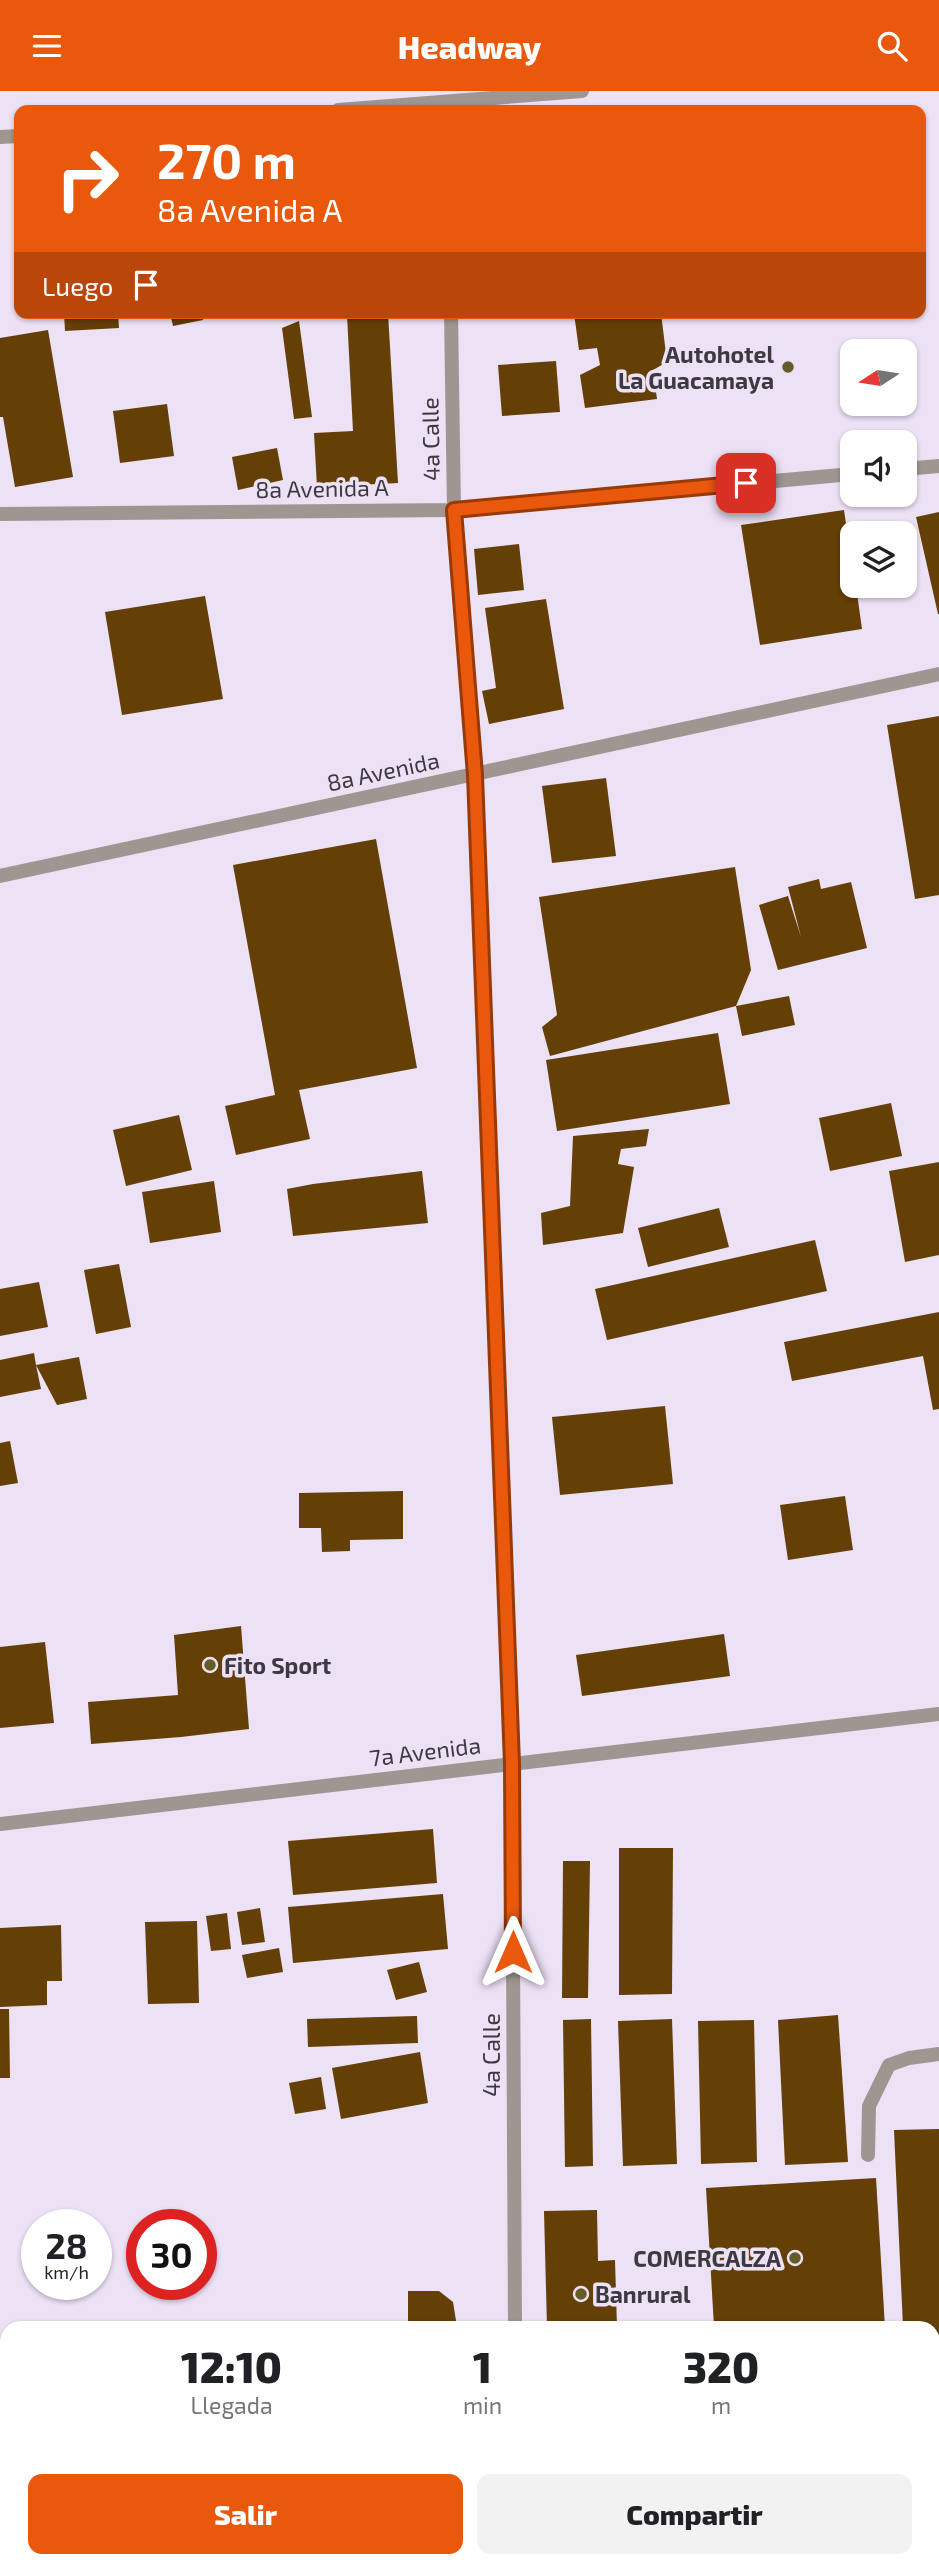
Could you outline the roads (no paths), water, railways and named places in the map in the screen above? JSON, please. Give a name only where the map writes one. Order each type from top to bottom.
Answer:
[{"type":"street","points":[[399,105],[582,91]]},
{"type":"street","name":"4a Calle","points":[[451,319],[454,510],[475,775],[512,1764],[515,2321]]},
{"type":"street","points":[[917,468],[939,466]]},
{"type":"street","name":"8a Avenida A","points":[[0,514],[454,510],[840,475]]},
{"type":"street","name":"8a Avenida","points":[[0,876],[939,674]]},
{"type":"street","name":"7a Avenida","points":[[0,1824],[939,1714]]},
{"type":"street","points":[[868,2155],[869,2106],[889,2065],[909,2058],[939,2054]]},
{"type":"place","name":"Autohotel La Guacamaya","points":[[788,367]]},
{"type":"place","name":"Fito Sport","points":[[210,1665]]},
{"type":"place","name":"COMERCALZA","points":[[795,2258]]},
{"type":"place","name":"Banrural","points":[[581,2294]]}]
